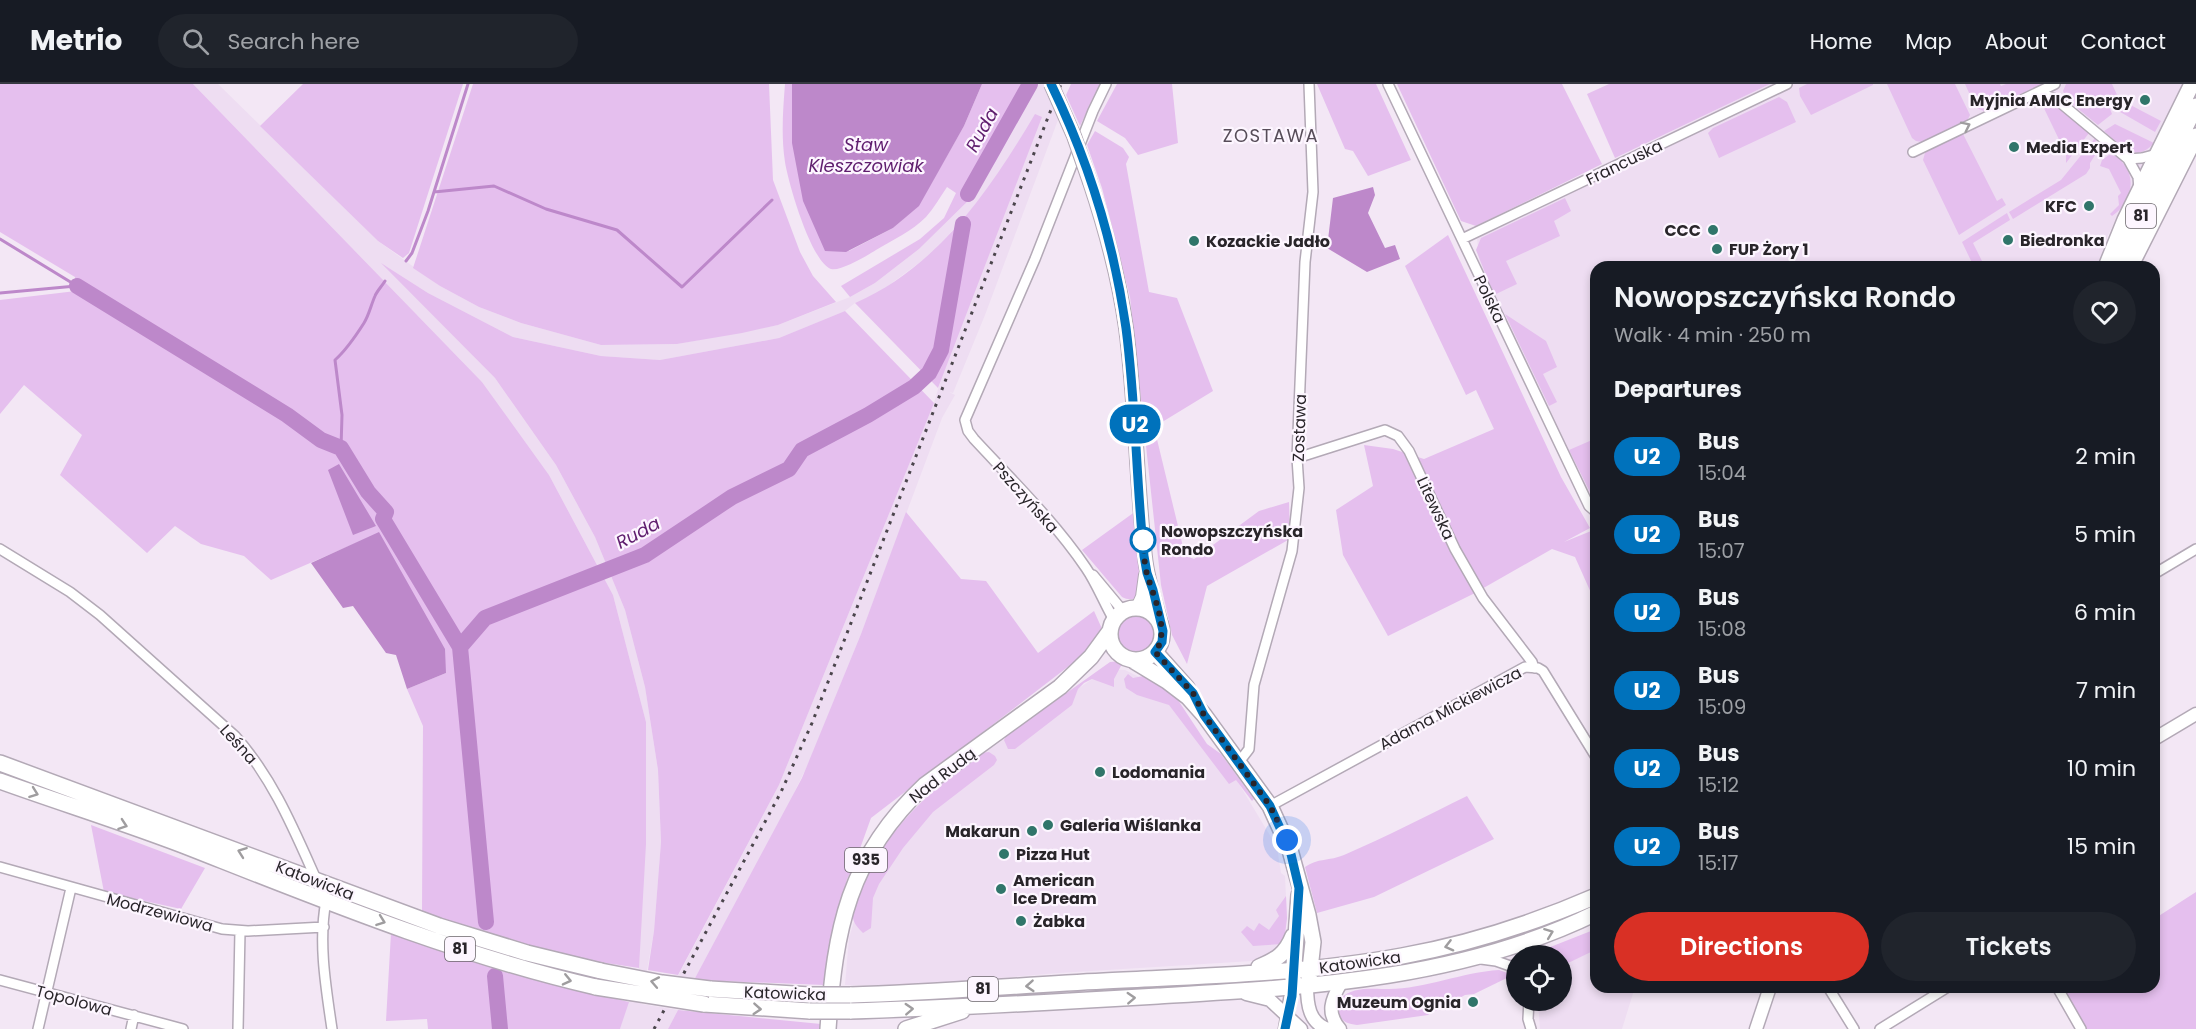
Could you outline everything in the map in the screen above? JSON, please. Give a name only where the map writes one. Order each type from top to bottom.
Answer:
[{"type":"main road","name":"935","points":[[1051,84],[1074,136],[1105,228],[1118,279],[1126,328],[1147,573],[1143,597],[1121,618]]},
{"type":"main road","points":[[2108,261],[2125,220],[2192,84]]},
{"type":"main road","name":"81","points":[[2118,261],[2196,106]]},
{"type":"main road","name":"81","points":[[2133,261],[2196,136]]},
{"type":"main road","name":"935","points":[[1147,573],[1161,624],[1162,638],[1155,652]]},
{"type":"main road","points":[[1161,624],[1151,613],[1121,618],[1112,644],[1118,653],[1167,681],[1188,698],[1204,715],[1270,806],[1290,850],[1308,915],[1312,942],[1310,968],[1300,987]]},
{"type":"main road","name":"Nad Rudą","points":[[1060,687],[1091,657],[1121,618]]},
{"type":"main road","points":[[1134,661],[1148,658],[1155,652],[1193,693],[1204,715]]},
{"type":"main road","name":"Nad Rudą","points":[[828,1029],[832,972],[846,906],[857,878],[878,839],[907,802],[925,785],[1060,687],[1118,653]]},
{"type":"main road","name":"Katowicka","points":[[0,763],[439,926],[527,953],[601,971],[662,983],[710,989],[850,995],[1310,968],[1358,963],[1438,949],[1480,938],[1590,898]]},
{"type":"main road","name":"Katowicka","points":[[0,780],[190,848],[326,901],[505,964],[597,987],[704,1004],[810,1011],[850,1011],[1233,992],[1341,983],[1399,975],[1474,958],[1526,942],[1590,915]]},
{"type":"main road","points":[[1299,888],[1293,969],[1300,987]]},
{"type":"main road","points":[[1245,973],[1274,962],[1282,956],[1290,944],[1296,925]]},
{"type":"main road","points":[[1312,942],[1329,956],[1358,963]]},
{"type":"main road","points":[[906,1029],[973,1006]]},
{"type":"street","name":"Pszczyńska","points":[[1106,84],[1093,111],[1035,259],[967,413],[966,423],[974,439],[1047,519],[1087,570],[1100,582],[1121,618]]},
{"type":"street","name":"Zostawa","points":[[1239,762],[1250,749],[1254,685],[1292,551],[1299,488],[1297,458],[1305,262],[1313,192],[1309,84]]},
{"type":"street","name":"Polska","points":[[1388,84],[1590,507]]},
{"type":"street","name":"Francuska","points":[[1462,239],[1786,84]]},
{"type":"street","points":[[1913,152],[2057,84]]},
{"type":"street","points":[[2057,84],[2055,94],[2057,100]]},
{"type":"street","points":[[2032,95],[2048,96],[2057,100],[2128,159],[2138,177],[2139,192]]},
{"type":"street","points":[[2128,159],[2157,154]]},
{"type":"street","name":"Litewska","points":[[1297,458],[1385,430],[1398,436],[1409,451],[1460,558],[1484,598],[1532,662],[1534,668]]},
{"type":"street","name":"Leśna","points":[[0,549],[70,592],[100,615],[235,735],[251,754],[277,794],[326,901],[324,959],[332,1029]]},
{"type":"street","points":[[2160,570],[2196,549]]},
{"type":"street","name":"Adama Mickiewicza","points":[[1270,806],[1525,667],[1543,671],[1590,747]]},
{"type":"street","points":[[2160,735],[2196,714]]},
{"type":"street","name":"Modrzewiowa","points":[[0,867],[222,929],[240,931],[324,927]]},
{"type":"street","points":[[38,1029],[71,888]]},
{"type":"street","points":[[237,1029],[240,931]]},
{"type":"street","points":[[1474,958],[1506,964]]},
{"type":"street","name":"Topolowa","points":[[0,980],[183,1029]]},
{"type":"street","points":[[1340,1029],[1330,1011],[1332,999],[1341,983]]},
{"type":"street","points":[[1285,1029],[1287,1016],[1300,987]]},
{"type":"street","points":[[1300,987],[1312,1017],[1318,1026],[1328,1029]]},
{"type":"street","points":[[1233,992],[1268,999],[1301,1029]]},
{"type":"street","points":[[1756,1029],[1768,993]]},
{"type":"street","points":[[1832,993],[1854,1029]]},
{"type":"street","points":[[1880,1029],[1938,993]]},
{"type":"street","points":[[2060,993],[2081,1029]]},
{"type":"street","points":[[1524,1029],[1528,1011]]},
{"type":"street","points":[[131,1029],[134,1015]]},
{"type":"street","points":[[1528,1019],[1531,1029]]},
{"type":"shaded area","points":[[0,84],[193,84],[482,382],[549,475],[613,595],[646,722],[646,844],[639,968],[567,957],[437,918],[422,911],[423,726],[407,689],[446,673],[379,533],[271,580],[244,556],[201,544],[175,526],[147,553],[60,475],[82,435],[24,385],[0,414],[0,300],[76,291],[75,277],[0,232]]},
{"type":"shaded area","points":[[193,84],[218,84],[378,241],[440,286],[479,307],[521,323],[601,345],[677,344],[778,325],[850,297],[875,283],[919,249],[972,197],[996,161],[1038,84],[1050,84],[1049,99],[1058,120],[985,315],[953,393],[949,392],[955,395],[942,418],[861,634],[810,760],[779,824],[694,980],[677,978],[779,785],[934,403],[1004,166],[975,206],[931,254],[877,294],[855,303],[845,311],[779,338],[660,360],[601,356],[513,337],[428,293],[384,265],[495,378],[556,465],[595,537],[625,610],[645,687],[658,770],[661,842],[654,931],[641,1004],[678,1010],[668,1029],[620,1029],[639,968],[646,722],[613,595],[549,475],[482,382]]},
{"type":"shaded area","points":[[303,84],[463,84],[409,253],[403,258],[378,241],[260,126]]},
{"type":"shaded area","points":[[473,84],[769,84],[773,180],[800,252],[813,276],[836,302],[778,325],[742,333],[677,344],[601,345],[521,323],[479,307],[440,286],[413,268]]},
{"type":"shaded area","points":[[785,84],[792,84],[849,251],[893,228],[918,206],[964,126],[982,84],[1038,84],[996,161],[972,197],[919,249],[875,283],[850,297],[841,286],[920,239],[944,218],[956,193],[947,187],[929,214],[915,227],[854,263],[831,269],[823,263],[808,237],[787,172],[783,133]]},
{"type":"shaded area","points":[[1071,84],[1100,84],[1080,126],[1066,95]]},
{"type":"shaded area","points":[[1117,84],[1172,84],[1178,143],[1138,155],[1125,138],[1097,121]]},
{"type":"shaded area","points":[[1317,84],[1376,84],[1411,160],[1368,176],[1353,151],[1345,149]]},
{"type":"shaded area","points":[[1397,84],[1562,84],[1602,164],[1476,226],[1461,221]]},
{"type":"shaded area","points":[[1609,84],[1770,84],[1615,158],[1587,94]]},
{"type":"shaded area","points":[[1770,84],[2185,84],[2108,235],[2099,261],[1590,261],[1590,515],[1479,260],[1476,226]]},
{"type":"shaded area","points":[[1807,84],[1873,85],[1811,115],[1800,96],[1799,88]]},
{"type":"shaded area","points":[[1887,84],[1955,84],[1970,115],[1967,121],[1922,142],[1916,141],[1912,138]]},
{"type":"shaded area","points":[[1965,84],[2000,84],[2001,86],[2042,84],[1984,111],[1976,108]]},
{"type":"shaded area","points":[[2066,84],[2112,84],[2119,99],[2161,121],[2155,132],[2115,109],[2112,103],[2115,96],[2107,101],[2112,114],[2098,125],[2067,100],[2063,91]]},
{"type":"shaded area","points":[[1779,97],[1787,102],[1796,122],[1719,158],[1708,133],[1713,128]]},
{"type":"shaded area","points":[[2048,99],[2089,133],[2066,163],[2066,154],[2040,100]]},
{"type":"shaded area","points":[[1035,114],[1042,117],[938,388],[855,303],[885,288],[912,269],[959,224],[1000,171]]},
{"type":"shaded area","points":[[2115,124],[2154,143],[2147,149],[2134,153],[2122,147],[2104,131]]},
{"type":"shaded area","points":[[1095,131],[1123,148],[1129,157],[1126,164],[1149,292],[1177,298],[1213,391],[1154,427],[1185,555],[1194,559],[1259,511],[1289,502],[1290,533],[1288,540],[1207,586],[1187,664],[1172,635],[1161,585],[1130,297],[1102,188],[1087,145]]},
{"type":"shaded area","points":[[1963,134],[1997,201],[2002,198],[2006,205],[1959,235],[1923,160],[1928,150]]},
{"type":"shaded area","points":[[2095,138],[2099,149],[2086,174],[2013,219],[2009,212],[2061,180]]},
{"type":"shaded area","points":[[2109,155],[2123,160],[2131,184],[2127,199],[2112,216],[2110,214],[2119,205],[2118,196],[2121,193],[2109,169],[2100,166],[2102,160]]},
{"type":"shaded area","points":[[1565,198],[1571,211],[1554,221],[1560,236],[1506,261],[1517,284],[1494,295],[1476,250],[1481,238]]},
{"type":"shaded area","points":[[2007,213],[2010,220],[1973,243],[1982,261],[1971,261],[1962,242]]},
{"type":"shaded area","points":[[1448,235],[1561,477],[1590,528],[1564,542],[1590,531],[1590,591],[1575,557],[1552,549],[1473,594],[1388,636],[1343,555],[1336,510],[1373,486],[1364,445],[1393,449],[1424,459],[1494,429],[1476,390],[1466,395],[1405,266]]},
{"type":"shaded area","points":[[381,263],[428,293],[513,337],[601,356],[660,360],[779,338],[845,311],[934,403],[779,785],[678,975],[648,970],[654,931],[661,842],[658,770],[645,687],[625,610],[595,537],[556,465],[495,378]]},
{"type":"shaded area","points":[[1505,314],[1546,341],[1557,367],[1543,374],[1557,402],[1549,406]]},
{"type":"shaded area","points":[[1590,441],[1590,492],[1569,450]]},
{"type":"shaded area","points":[[1136,511],[1140,588],[1137,596],[1129,599],[1122,597],[1082,550]]},
{"type":"shaded area","points":[[906,512],[961,579],[986,581],[1038,653],[1094,611],[1103,631],[1082,656],[871,818],[847,879],[824,985],[694,980],[802,778],[861,634]]},
{"type":"shaded area","points":[[1136,614],[1150,620],[1156,634],[1150,648],[1136,654],[1122,648],[1116,634],[1122,620]]},
{"type":"shaded area","points":[[1121,661],[1122,664],[1114,679],[1114,687],[1092,679],[1084,683],[1078,689],[1072,705],[1015,749],[1008,749],[1004,740],[1006,736],[1110,662]]},
{"type":"shaded area","name":"Galeria Wiślanka","points":[[1107,669],[1125,670],[1149,682],[1236,779],[1277,847],[1281,873],[1285,876],[1287,918],[1284,942],[1275,953],[1263,960],[1252,961],[1059,973],[903,986],[845,985],[849,938],[860,901],[907,819],[928,795],[978,757]]},
{"type":"shaded area","points":[[1128,674],[1133,678],[1148,675],[1176,697],[1207,744],[1221,754],[1254,799],[1252,801],[1236,780],[1229,784],[1169,705],[1137,695],[1126,688],[1124,679]]},
{"type":"shaded area","points":[[989,752],[997,760],[994,765],[933,812],[903,848],[879,884],[873,898],[871,928],[863,933],[854,922],[853,912],[872,867],[884,847],[911,812],[927,797],[981,753]]},
{"type":"shaded area","points":[[1467,796],[1494,839],[1374,897],[1317,913],[1305,867],[1314,862],[1344,855]]},
{"type":"shaded area","points":[[91,825],[205,868],[181,909],[104,892]]},
{"type":"shaded area","points":[[2196,892],[2196,1029],[2086,1029],[2066,993],[2160,993],[2160,915]]},
{"type":"shaded area","points":[[1286,896],[1287,918],[1284,942],[1253,946],[1241,932],[1247,926],[1254,931],[1259,923],[1269,930],[1279,916],[1276,910]]},
{"type":"shaded area","points":[[1590,931],[1590,952],[1572,961],[1572,945],[1555,945]]},
{"type":"shaded area","points":[[391,933],[502,971],[629,1002],[620,1029],[428,1029],[427,1019],[386,1021]]},
{"type":"shaded area","points":[[1590,951],[1590,993],[1633,993],[1622,1029],[1540,1029],[1539,1011],[1572,1011],[1572,961]]},
{"type":"shaded area","points":[[1499,970],[1506,972],[1506,978],[1474,994],[1465,995],[1428,1015],[1357,1025],[1345,1022],[1337,1012],[1340,999],[1357,990],[1430,984],[1485,971]]},
{"type":"shaded area","points":[[678,1010],[821,1024],[821,1029],[668,1029]]},
{"type":"water","name":"Staw Kleszczowiak","points":[[792,84],[982,84],[964,126],[919,206],[893,228],[846,252],[825,251],[803,201],[792,143]]},
{"type":"water","points":[[1373,187],[1375,195],[1368,213],[1385,248],[1395,245],[1400,259],[1367,272],[1327,248],[1333,198]]},
{"type":"water","points":[[339,464],[376,526],[353,535],[328,470]]},
{"type":"water","points":[[379,532],[445,649],[446,673],[407,689],[396,655],[386,653],[353,606],[343,608],[311,563]]},
{"type":"waterway","points":[[406,261],[412,253],[428,211],[468,84]]},
{"type":"waterway","name":"Ruda","points":[[968,194],[1030,84]]},
{"type":"waterway","points":[[434,192],[494,186],[546,209],[617,230],[682,287],[772,200]]},
{"type":"waterway","name":"Ruda","points":[[486,922],[460,647],[485,618],[645,555],[732,497],[789,469],[802,450],[868,415],[914,387],[929,373],[941,350],[963,224]]},
{"type":"waterway","points":[[0,239],[77,286]]},
{"type":"waterway","points":[[341,448],[342,415],[335,360],[364,323],[376,294],[385,281]]},
{"type":"waterway","name":"Ruda","points":[[0,293],[76,286]]},
{"type":"waterway","points":[[77,286],[287,415],[321,440],[341,448],[368,492],[386,512],[383,519],[460,647]]},
{"type":"waterway","name":"Ruda","points":[[495,976],[500,1029]]},
{"type":"railway","points":[[654,1029],[781,792],[812,723],[1061,84]]},
{"type":"bus line","name":"U2","points":[[1051,84],[1082,158],[1105,228],[1118,279],[1132,389],[1144,556],[1163,631],[1162,642],[1155,652],[1193,693],[1204,715],[1270,806],[1282,829],[1297,875],[1299,888],[1292,996],[1285,1029]]},
{"type":"place","name":"Myjnia AMIC Energy","points":[[2145,100]]},
{"type":"place","name":"Media Expert","points":[[2014,147]]},
{"type":"place","name":"KFC","points":[[2089,206]]},
{"type":"place","name":"CCC","points":[[1713,230]]},
{"type":"place","name":"Biedronka","points":[[2008,240]]},
{"type":"place","name":"Kozackie Jadło","points":[[1194,241]]},
{"type":"place","name":"FUP Żory 1","points":[[1717,249]]},
{"type":"place","name":"Nowopszczyńska Rondo","points":[[1143,540]]},
{"type":"place","name":"Lodomania","points":[[1100,772]]},
{"type":"place","name":"Galeria Wiślanka","points":[[1048,825]]},
{"type":"place","name":"Makarun","points":[[1032,831]]},
{"type":"place","name":"Pizza Hut","points":[[1004,854]]},
{"type":"place","name":"American Ice Dream","points":[[1001,889]]},
{"type":"place","name":"Żabka","points":[[1021,921]]},
{"type":"place","name":"Muzeum Ognia","points":[[1473,1002]]},
{"type":"district","name":"ZOSTAWA","points":[[1271,136]]},
{"type":"route","points":[[1143,540],[1147,573],[1163,631],[1162,642],[1155,652],[1193,693],[1204,715],[1270,806],[1287,840]]}]
